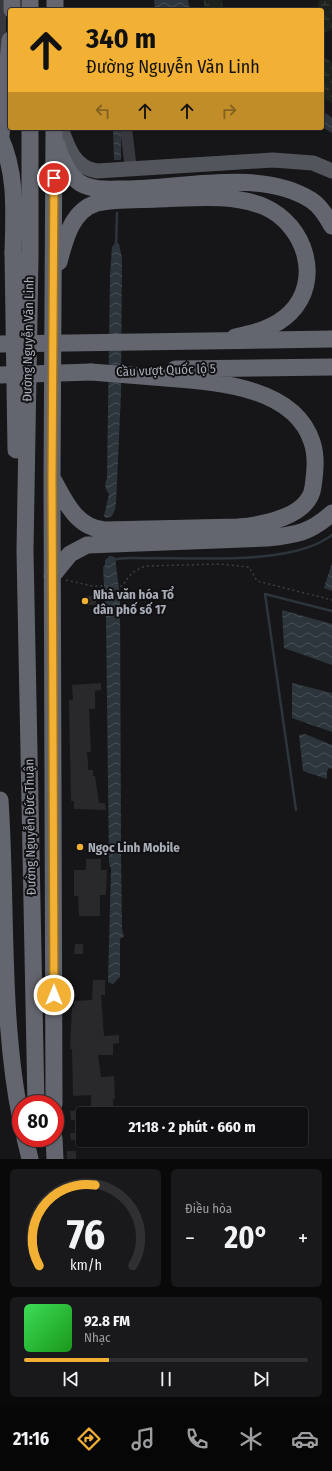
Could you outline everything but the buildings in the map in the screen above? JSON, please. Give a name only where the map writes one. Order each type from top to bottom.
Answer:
[{"type":"highway","points":[[0,146],[8,61]]},
{"type":"highway","name":"Đường Nguyễn Văn Linh","points":[[25,551],[30,265],[30,130]]},
{"type":"highway","points":[[57,130],[64,163],[70,174],[87,187],[97,189],[132,189],[260,183],[286,188],[312,201],[332,226]]},
{"type":"highway","name":"Đường Nguyễn Văn Linh","points":[[52,576],[53,285],[57,130]]},
{"type":"highway","points":[[0,137],[8,156],[12,183],[15,442],[25,551]]},
{"type":"highway","points":[[53,285],[63,245],[77,216],[90,205],[104,202],[210,198],[254,203],[274,212],[290,225],[304,248],[307,260],[307,271],[301,297],[290,313],[269,327],[252,334],[235,337],[149,342]]},
{"type":"highway","points":[[0,344],[332,339]]},
{"type":"highway","name":"Cầu vượt Quốc lộ 5","points":[[0,375],[150,369],[332,367]]},
{"type":"highway","points":[[52,479],[70,509],[84,524],[92,528],[105,530],[238,527],[258,525],[279,520],[294,512],[305,503],[313,490],[316,457],[312,441],[304,424],[292,411],[274,399],[248,389],[208,381],[90,372]]},
{"type":"highway","points":[[52,576],[70,554],[87,545],[267,538],[297,535],[318,526],[332,513]]},
{"type":"highway","name":"Đường Nguyễn Đức Thuận","points":[[25,551],[36,1095]]},
{"type":"highway","name":"Đường Nguyễn Đức Thuận","points":[[52,576],[54,1095]]},
{"type":"highway","points":[[0,800],[3,843],[7,1010],[16,1095]]},
{"type":"highway","points":[[27,1147],[30,1159]]},
{"type":"highway","points":[[37,1147],[37,1159]]},
{"type":"highway","points":[[54,1147],[54,1159]]},
{"type":"main road","points":[[57,130],[78,163],[87,170],[131,170],[273,160],[313,163],[332,171]]},
{"type":"main road","points":[[131,170],[132,189]]},
{"type":"lane","points":[[0,0],[0,50]]},
{"type":"lane","points":[[126,130],[131,170]]},
{"type":"path","points":[[52,576],[82,584],[103,587],[123,586],[127,577],[145,566],[220,564],[249,567],[257,581],[332,600]]},
{"type":"green space","points":[[203,0],[222,0],[223,8],[205,8]]},
{"type":"green space","points":[[319,0],[332,0],[332,30],[324,32],[324,8],[317,8]]},
{"type":"green space","points":[[324,57],[332,62],[332,103],[324,97]]},
{"type":"water","points":[[154,0],[188,0],[190,8],[155,8]]},
{"type":"water","points":[[324,112],[332,118],[332,133],[324,128]]},
{"type":"water","points":[[113,130],[121,130],[121,160],[114,160]]},
{"type":"water","points":[[115,243],[119,244],[122,258],[121,393],[116,504],[115,511],[111,516],[106,518],[104,516],[109,494],[105,486],[107,478],[110,276],[112,247]]},
{"type":"water","points":[[110,556],[115,557],[120,596],[121,842],[117,847],[121,852],[122,929],[124,936],[120,939],[120,977],[113,984],[108,982],[111,869],[109,863],[106,618],[103,567],[105,565],[105,560]]},
{"type":"water","points":[[332,563],[332,591],[324,588]]},
{"type":"water","points":[[282,610],[332,624],[332,665],[284,648]]},
{"type":"water","points":[[292,683],[332,693],[332,732],[292,718]]},
{"type":"water","points":[[305,734],[332,745],[332,769],[329,768],[327,771],[327,779],[303,771],[299,735]]},
{"type":"waterway","points":[[116,247],[117,213]]},
{"type":"waterway","points":[[114,560],[127,558],[246,558],[295,551],[315,545],[332,535]]},
{"type":"waterway","points":[[296,810],[265,594],[332,611]]},
{"type":"place","name":"Nhà văn hóa Tổ dân phố số 17","points":[[85,601]]},
{"type":"place","name":"Ngọc Linh Mobile","points":[[80,847]]},
{"type":"route","points":[[54,178],[52,520],[54,995]]}]
